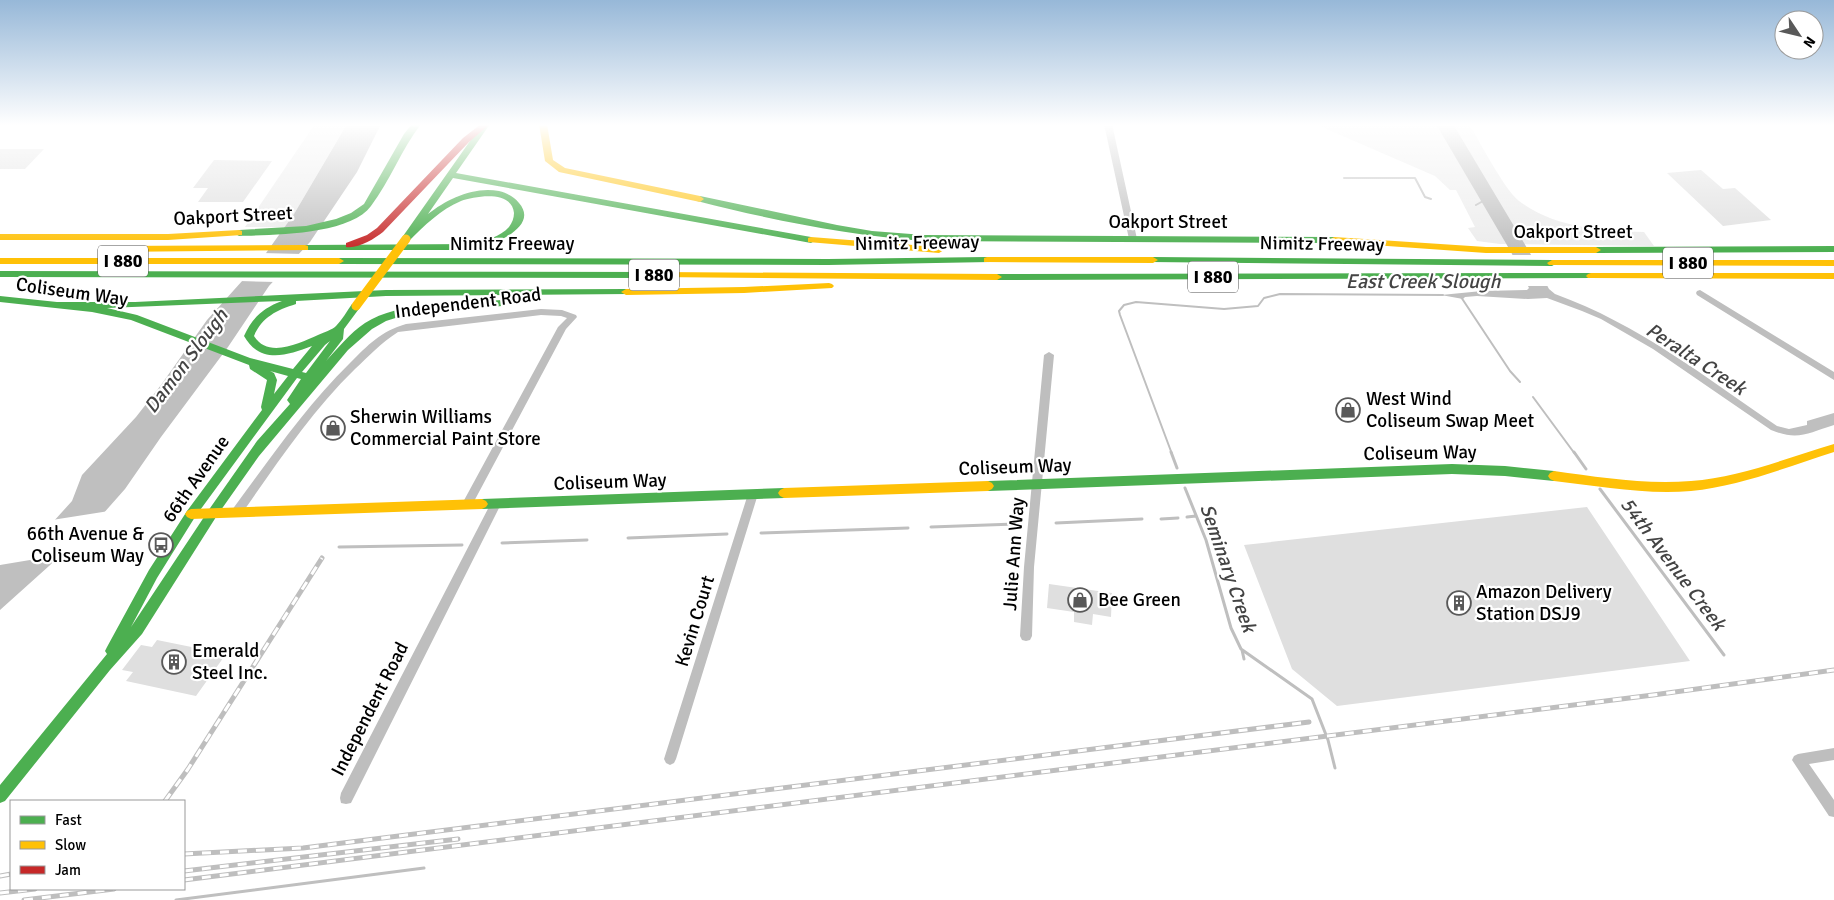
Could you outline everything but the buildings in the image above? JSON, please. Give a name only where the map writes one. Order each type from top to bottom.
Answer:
[{"type":"main road","name":"Oakport Street","points":[[0,237],[168,237],[273,232],[328,226],[350,218],[368,206],[390,166]]},
{"type":"main road","points":[[316,249],[348,246],[380,230],[441,166]]},
{"type":"main road","name":"66th Avenue","points":[[105,666],[153,574],[191,514],[264,412],[320,342],[339,329],[458,166]]},
{"type":"main road","name":"Oakport Street","points":[[556,166],[562,170],[872,234],[953,239],[1341,240],[1457,249],[1502,250],[1834,249]]},
{"type":"main road","points":[[452,175],[795,238],[860,245],[1004,253],[1044,259]]},
{"type":"main road","points":[[0,249],[476,247],[500,239],[511,231],[518,222],[520,214],[517,204],[509,198],[498,194],[476,194],[458,200],[438,211],[406,238]]},
{"type":"main road","name":"Nimitz Freeway","points":[[0,261],[828,262],[1044,259],[1509,263],[1834,263]]},
{"type":"main road","name":"Nimitz Freeway","points":[[0,274],[910,277],[1834,276]]},
{"type":"main road","points":[[57,305],[127,306],[338,294],[744,290],[878,284],[910,277]]},
{"type":"main road","points":[[255,453],[344,347],[368,326],[382,319],[421,309],[580,297],[618,292]]},
{"type":"main road","points":[[338,294],[277,306],[256,320],[249,336],[252,343],[258,348],[267,351],[280,351],[302,346],[339,329]]},
{"type":"main road","name":"Coliseum Way","points":[[0,300],[92,309],[132,317],[233,356],[294,375],[309,376]]},
{"type":"main road","name":"66th Avenue","points":[[0,796],[105,666],[137,630],[212,514],[339,336],[339,329]]},
{"type":"main road","points":[[248,361],[270,376],[272,380],[264,412]]},
{"type":"main road","name":"Coliseum Way","points":[[191,514],[1452,468],[1505,471],[1667,488],[1712,483],[1834,448]]},
{"type":"street","points":[[1117,166],[1133,239]]},
{"type":"street","points":[[1700,293],[1834,377]]},
{"type":"street","name":"Independent Road","points":[[236,513],[317,403],[386,334],[406,327],[541,312],[562,313],[573,317],[563,327],[467,504]]},
{"type":"street","name":"Julie Ann Way","points":[[1026,636],[1029,567],[1049,355]]},
{"type":"street","name":"Kevin Court","points":[[670,759],[754,494]]},
{"type":"street","name":"Independent Road","points":[[346,798],[496,504]]},
{"type":"street","points":[[1834,754],[1798,760],[1834,811]]},
{"type":"shaded area","points":[[286,166],[322,166],[285,227],[245,227]]},
{"type":"shaded area","points":[[1412,166],[1493,166],[1513,195],[1533,210],[1548,217],[1579,226],[1611,231],[1644,232],[1654,246],[1500,244],[1477,241],[1468,228],[1475,227],[1456,190],[1450,190],[1435,176]]},
{"type":"water","name":"Damon Slough","points":[[322,166],[360,166],[310,242],[269,286],[228,347],[125,489],[102,515],[0,610],[0,565],[53,522],[72,501],[82,475],[136,417],[207,320],[261,260],[294,214]]},
{"type":"water","points":[[1461,166],[1478,166],[1530,253],[1549,289],[1555,294],[1615,320],[1643,336],[1777,426],[1789,429],[1807,425],[1807,421],[1834,413],[1834,425],[1803,435],[1789,435],[1771,430],[1653,349],[1601,319],[1547,298],[1528,299],[1477,296],[1465,297],[1463,299],[1441,295],[1482,291],[1527,290],[1529,288],[1511,252]]},
{"type":"pier","points":[[262,253],[302,254],[276,282],[240,281]]},
{"type":"pier","points":[[1510,255],[1534,255],[1551,286],[1525,286]]},
{"type":"pier","points":[[109,511],[66,554],[0,565],[0,562],[52,520]]},
{"type":"waterway","points":[[1344,178],[1415,178],[1425,197],[1431,199]]},
{"type":"waterway","points":[[1476,205],[1483,201]]},
{"type":"waterway","name":"East Creek Slough","points":[[1172,454],[1120,315],[1119,311],[1124,305],[1136,302],[1224,309],[1258,306],[1264,298],[1280,294],[1443,295]]},
{"type":"waterway","name":"54th Avenue Creek","points":[[1461,297],[1510,371],[1520,382]]},
{"type":"waterway","name":"54th Avenue Creek","points":[[1533,397],[1575,454]]},
{"type":"waterway","name":"Seminary Creek","points":[[1171,452],[1177,468]]},
{"type":"waterway","name":"54th Avenue Creek","points":[[1574,452],[1586,469]]},
{"type":"waterway","name":"Seminary Creek","points":[[1185,488],[1206,540],[1231,628],[1241,649],[1312,699],[1328,740],[1335,768]]},
{"type":"waterway","name":"54th Avenue Creek","points":[[1600,489],[1724,655]]},
{"type":"waterway","points":[[1187,517],[1196,516]]},
{"type":"waterway","points":[[1161,519],[1178,518]]},
{"type":"waterway","points":[[1056,523],[1142,519]]},
{"type":"waterway","points":[[931,527],[1015,524]]},
{"type":"waterway","points":[[761,533],[908,528]]},
{"type":"waterway","points":[[628,538],[727,534]]},
{"type":"waterway","points":[[502,543],[587,540]]},
{"type":"waterway","points":[[339,547],[462,545]]},
{"type":"waterway","name":"Seminary Creek","points":[[1242,650],[1244,659]]},
{"type":"waterway","points":[[176,900],[424,868]]},
{"type":"railway","points":[[166,800],[188,769],[322,558]]},
{"type":"railway","points":[[185,880],[1653,695],[1834,670]]},
{"type":"railway","points":[[185,854],[303,848],[1309,722]]},
{"type":"railway","points":[[185,871],[458,839]]},
{"type":"railway","points":[[0,876],[10,874]]},
{"type":"railway","points":[[0,893],[26,890]]},
{"type":"railway","points":[[24,900],[106,890]]},
{"type":"traffic: fast","points":[[239,233],[306,229],[323,226],[354,215],[367,206],[390,166]]},
{"type":"traffic: fast","points":[[412,230],[457,166]]},
{"type":"traffic: fast","points":[[452,175],[811,240]]},
{"type":"traffic: fast","points":[[305,248],[475,247],[498,239],[512,229],[519,218],[518,208],[511,199],[498,194],[481,193],[459,199],[437,212],[406,239]]},
{"type":"traffic: fast","points":[[700,199],[837,228],[872,234],[924,238],[1334,240]]},
{"type":"traffic: fast","points":[[1596,250],[1834,249]]},
{"type":"traffic: fast","points":[[339,261],[828,262],[987,260]]},
{"type":"traffic: fast","points":[[1153,260],[1552,263]]},
{"type":"traffic: fast","points":[[0,274],[658,275]]},
{"type":"traffic: fast","points":[[997,277],[1591,276]]},
{"type":"traffic: fast","points":[[57,305],[135,305],[386,293],[626,292]]},
{"type":"traffic: fast","points":[[0,299],[92,309],[133,317],[247,361],[303,376]]},
{"type":"traffic: fast","points":[[292,302],[271,309],[260,317],[249,336],[255,345],[265,351],[286,350],[310,343],[339,329]]},
{"type":"traffic: fast","points":[[255,453],[344,347],[368,326],[382,319],[408,311],[502,303]]},
{"type":"traffic: fast","points":[[112,651],[153,574],[191,514],[294,375],[321,342],[339,329],[356,306]]},
{"type":"traffic: fast","points":[[292,400],[339,336],[339,329]]},
{"type":"traffic: fast","points":[[254,366],[270,376],[272,380],[266,407]]},
{"type":"traffic: fast","points":[[0,796],[105,666],[137,630],[212,514],[261,444]]},
{"type":"traffic: fast","points":[[988,486],[1452,469],[1505,471],[1554,476]]},
{"type":"traffic: fast","points":[[482,504],[784,493]]},
{"type":"traffic: slow","points":[[556,166],[562,170],[700,199]]},
{"type":"traffic: slow","points":[[0,237],[168,237],[239,233]]},
{"type":"traffic: slow","points":[[356,306],[406,239]]},
{"type":"traffic: slow","points":[[811,240],[939,250]]},
{"type":"traffic: slow","points":[[1334,240],[1486,250],[1596,250]]},
{"type":"traffic: slow","points":[[111,249],[305,248]]},
{"type":"traffic: slow","points":[[987,260],[1153,260]]},
{"type":"traffic: slow","points":[[0,261],[339,261]]},
{"type":"traffic: slow","points":[[1552,263],[1834,263]]},
{"type":"traffic: slow","points":[[658,275],[997,277]]},
{"type":"traffic: slow","points":[[1591,276],[1834,276]]},
{"type":"traffic: slow","points":[[626,292],[829,286]]},
{"type":"traffic: slow","points":[[1554,476],[1640,486],[1691,486],[1744,476],[1834,448]]},
{"type":"traffic: slow","points":[[784,493],[988,486]]},
{"type":"traffic: slow","points":[[191,514],[482,504]]},
{"type":"traffic: jam","points":[[349,245],[370,237],[380,230],[441,166]]},
{"type":"place","name":"West Wind Coliseum Swap Meet","points":[[1348,410]]},
{"type":"place","name":"Sherwin Williams Commercial Paint Store","points":[[333,428]]},
{"type":"place","name":"66th Avenue & Coliseum Way","points":[[161,545]]},
{"type":"place","name":"Bee Green","points":[[1080,600]]},
{"type":"place","name":"Amazon Delivery Station DSJ9","points":[[1459,603]]},
{"type":"place","name":"Emerald Steel Inc.","points":[[174,662]]},
{"type":"water label","name":"Peralta Creek","points":[[1696,359]]}]
